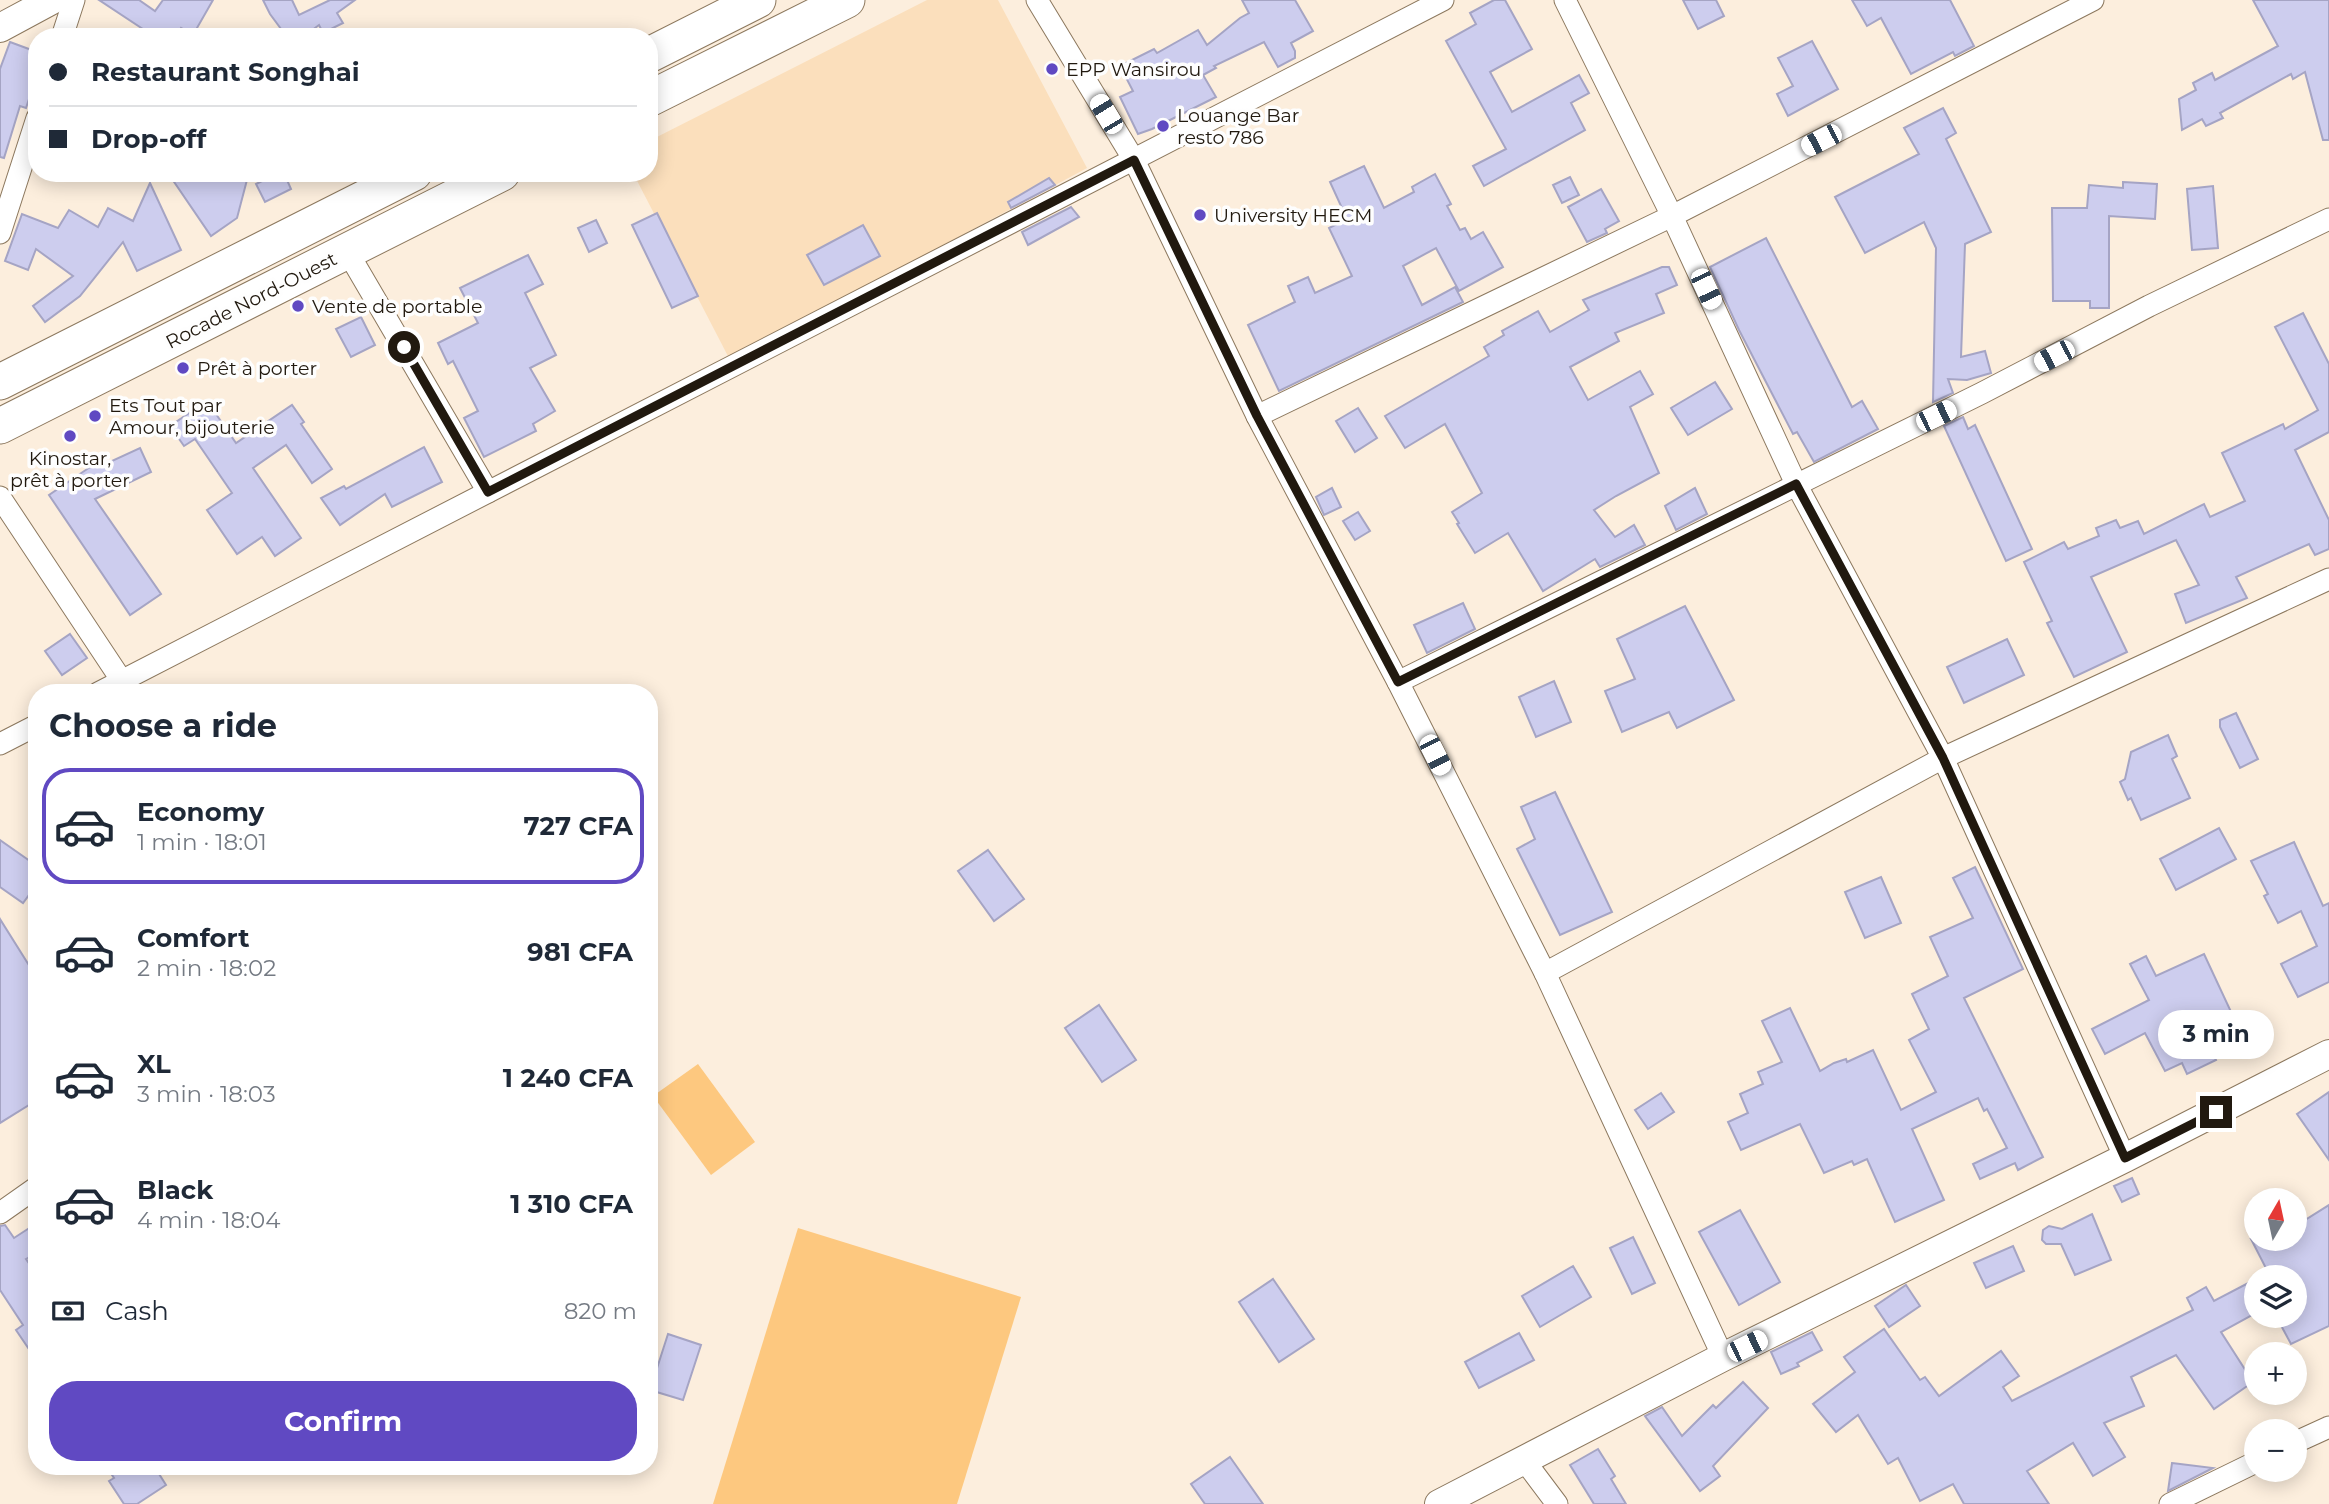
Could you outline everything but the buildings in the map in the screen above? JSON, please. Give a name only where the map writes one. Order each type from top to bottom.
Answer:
[{"type":"main road","points":[[658,50],[758,0]]},
{"type":"main road","points":[[658,94],[847,0]]},
{"type":"main road","name":"Rocade Nord-Ouest","points":[[0,382],[396,182]]},
{"type":"main road","name":"Rocade Nord-Ouest","points":[[0,426],[484,182]]},
{"type":"street","points":[[0,28],[52,0]]},
{"type":"street","points":[[65,28],[74,0]]},
{"type":"street","points":[[1037,0],[1134,160],[1257,416],[1398,682],[1545,973],[1723,1357]]},
{"type":"street","points":[[116,684],[1443,0]]},
{"type":"street","points":[[1564,0],[1672,216],[1796,484],[1943,758],[2125,1158]]},
{"type":"street","points":[[1257,416],[1672,216],[2093,0]]},
{"type":"street","points":[[0,233],[28,146]]},
{"type":"street","points":[[1398,682],[1982,393],[2149,306],[2329,219]]},
{"type":"street","points":[[347,251],[488,492]]},
{"type":"street","points":[[0,497],[122,681]]},
{"type":"street","points":[[1545,973],[1943,758],[2329,579]]},
{"type":"street","points":[[0,744],[28,730]]},
{"type":"street","points":[[1439,1504],[1723,1357],[2329,1054]]},
{"type":"street","points":[[0,1213],[28,1193]]},
{"type":"street","points":[[2307,1437],[2329,1426]]},
{"type":"street","points":[[1524,1460],[1558,1504]]},
{"type":"street","points":[[2170,1504],[2244,1468]]},
{"type":"shaded area","points":[[927,0],[998,0],[1087,168],[730,360],[638,182],[658,182],[658,136]]},
{"type":"shaded area","points":[[698,1064],[755,1142],[711,1175],[658,1103],[658,1092]]},
{"type":"shaded area","points":[[798,1228],[1021,1297],[957,1504],[713,1504]]},
{"type":"place","name":"EPP Wansirou","points":[[1052,69]]},
{"type":"place","name":"Louange Bar resto 786","points":[[1163,126]]},
{"type":"place","name":"University HECM","points":[[1200,215]]},
{"type":"place","name":"Vente de portable","points":[[298,306]]},
{"type":"place","name":"Prêt à porter","points":[[183,368]]},
{"type":"place","name":"Ets Tout par Amour, bijouterie","points":[[95,416]]},
{"type":"place","name":"Kinostar, prêt à porter","points":[[70,436]]},
{"type":"route","points":[[404,347],[488,492],[1134,160],[1257,416],[1398,682],[1796,484],[1943,758],[2125,1158],[2216,1112]]}]
